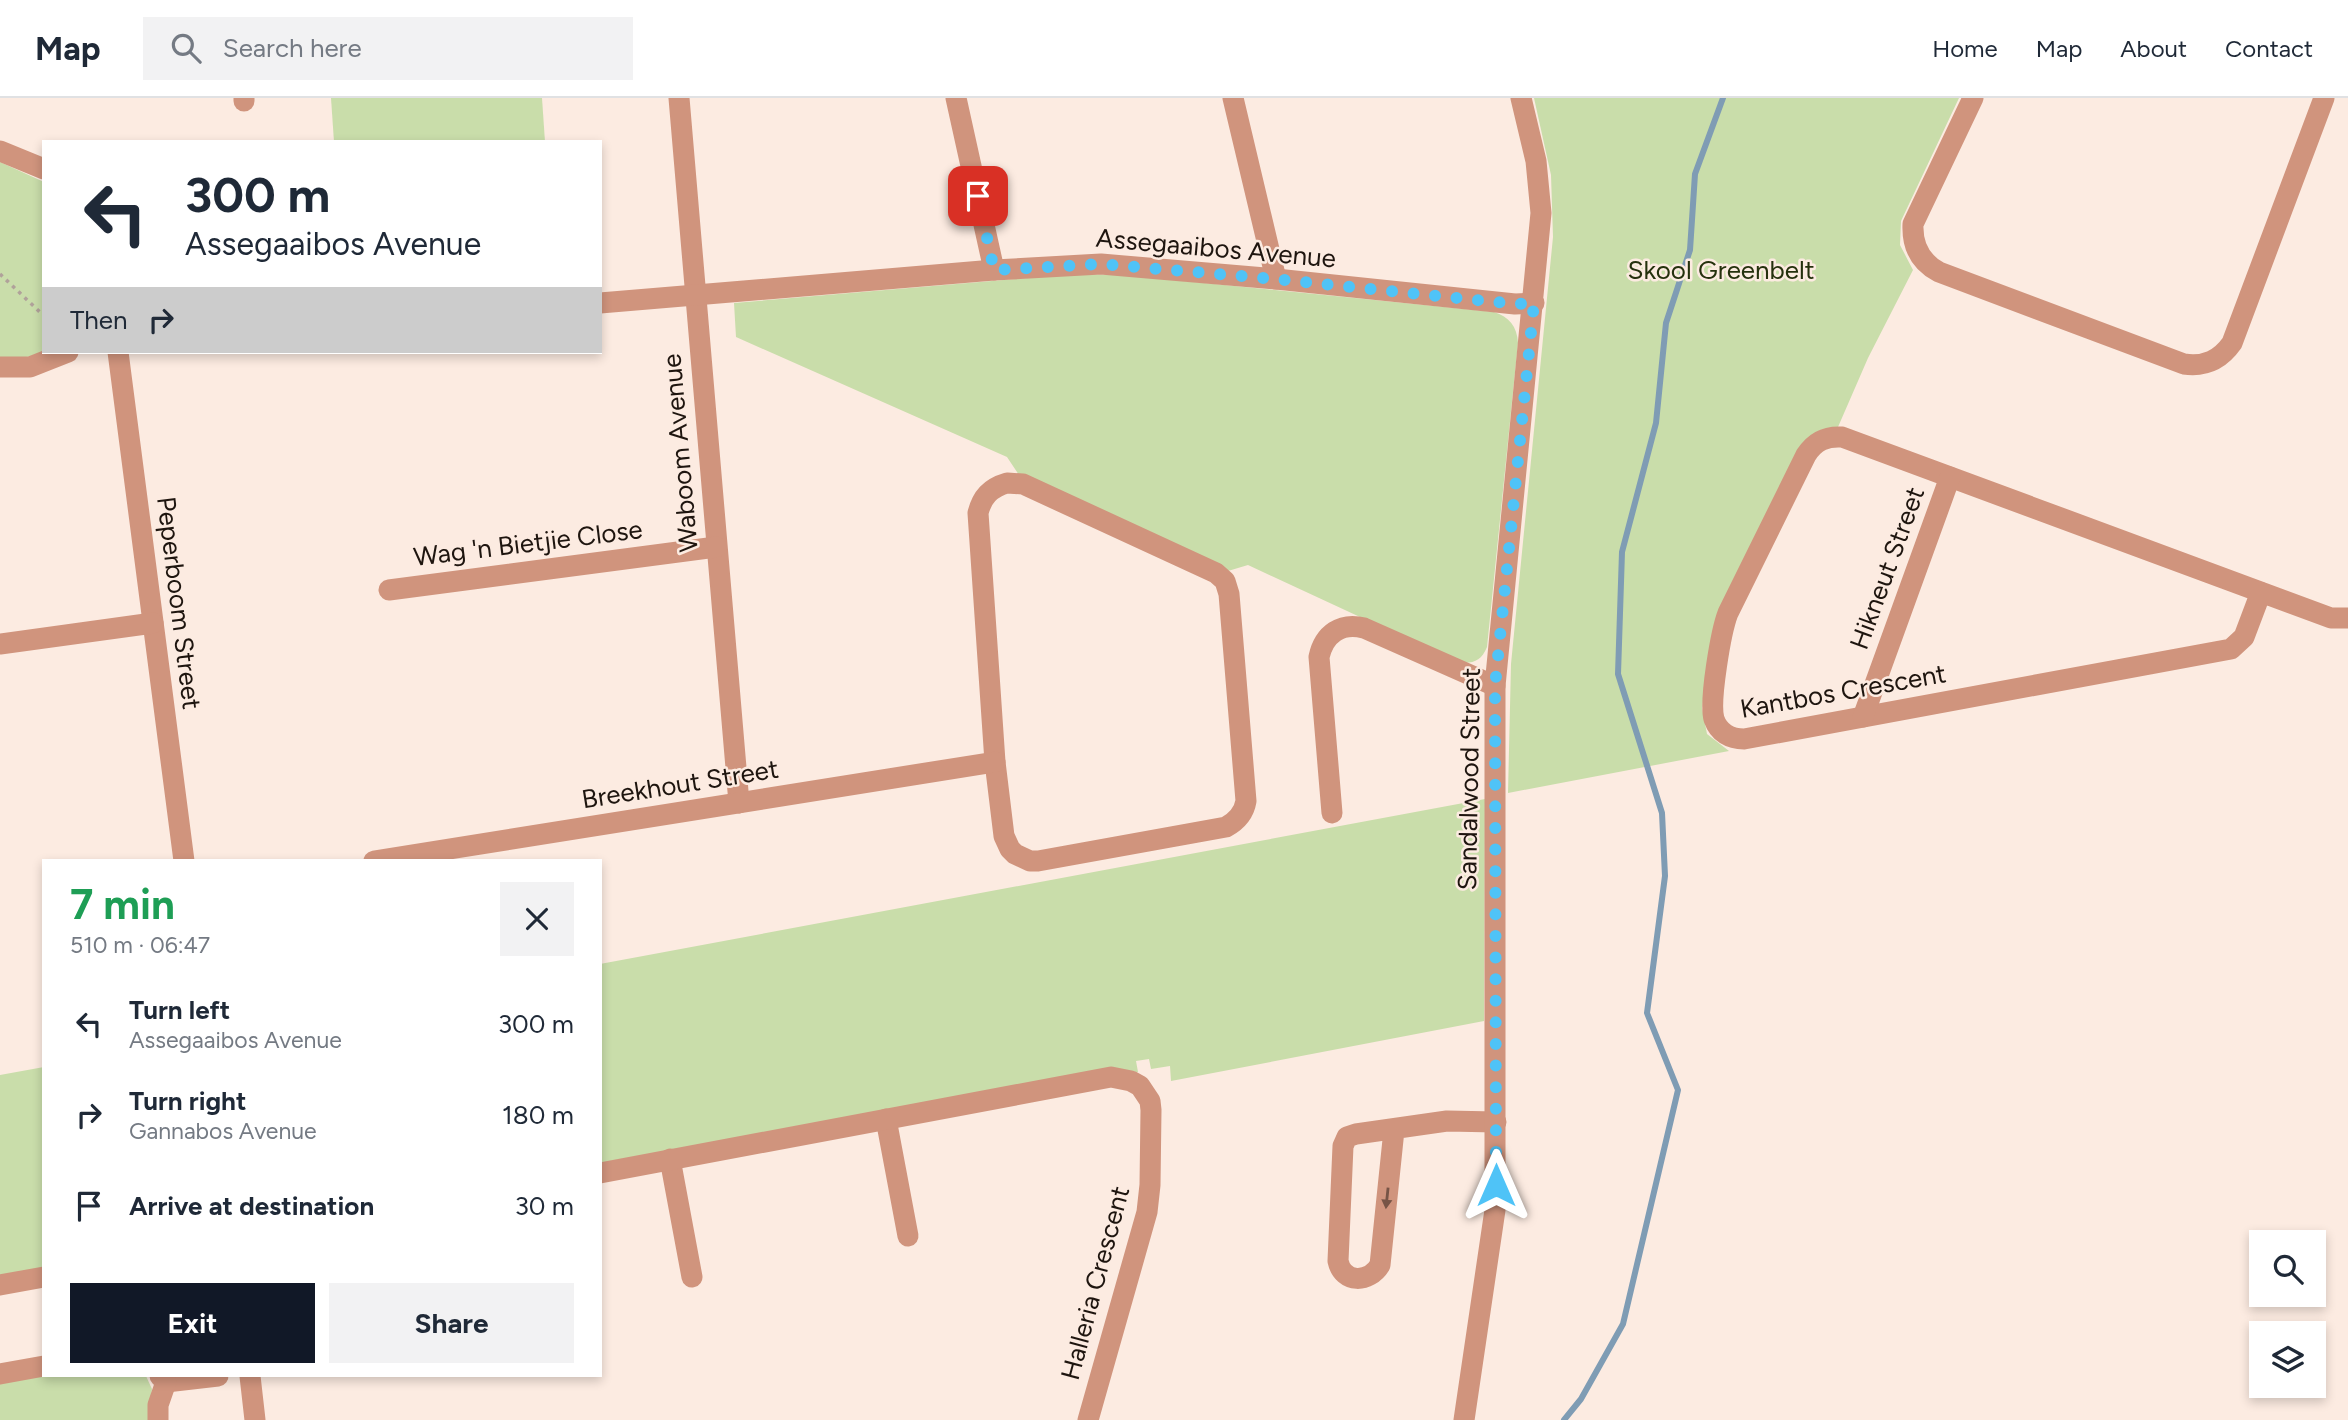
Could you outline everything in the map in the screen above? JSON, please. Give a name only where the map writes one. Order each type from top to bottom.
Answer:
[{"type":"street","name":"Waboom Avenue","points":[[679,98],[738,803]]},
{"type":"street","points":[[956,98],[994,270]]},
{"type":"street","points":[[1233,98],[1276,279]]},
{"type":"street","name":"Sandalwood Street","points":[[1464,1420],[1495,1210],[1495,686],[1534,303],[1541,196],[1521,98]]},
{"type":"street","points":[[1973,98],[1913,225],[1914,243],[1923,260],[1930,267],[2193,366],[2212,362],[2232,343],[2324,98]]},
{"type":"street","points":[[0,150],[42,168]]},
{"type":"street","name":"Assegaaibos Avenue","points":[[602,303],[994,270],[1101,264],[1515,304],[1534,303]]},
{"type":"street","points":[[0,368],[30,367],[63,354]]},
{"type":"street","name":"Peperboom Street","points":[[118,354],[184,859]]},
{"type":"street","name":"Kantbos Crescent","points":[[2261,592],[2244,637],[2231,649],[1744,739],[1725,734],[1713,714],[1725,621],[1806,455],[1817,442],[1833,436],[1842,437],[2261,592],[2331,618],[2348,618]]},
{"type":"street","name":"Hikneut Street","points":[[1863,718],[1950,477]]},
{"type":"street","points":[[1007,483],[1023,484],[1222,577],[1229,594],[1246,801],[1245,808],[1233,823],[1226,827],[1030,861],[1015,854],[1006,843],[995,762],[978,513],[985,495],[992,489],[1007,483]]},
{"type":"street","name":"Wag 'n Bietjie Close","points":[[389,590],[716,547]]},
{"type":"street","points":[[0,644],[153,623]]},
{"type":"street","points":[[1332,813],[1319,657],[1329,635],[1342,627],[1364,628],[1495,686]]},
{"type":"street","name":"Breekhout Street","points":[[386,859],[995,762]]},
{"type":"street","name":"Halleria Crescent","points":[[602,1172],[1111,1077],[1131,1081],[1145,1093],[1152,1110],[1149,1198],[1088,1420]]},
{"type":"street","points":[[886,1119],[908,1237]]},
{"type":"street","points":[[1394,1130],[1380,1265],[1367,1278],[1356,1278],[1345,1274],[1338,1261],[1343,1146],[1347,1137],[1447,1121],[1496,1122]]},
{"type":"street","points":[[670,1160],[692,1277]]},
{"type":"street","points":[[0,1285],[42,1277]]},
{"type":"street","points":[[0,1374],[42,1366]]},
{"type":"street","points":[[158,1420],[163,1379],[200,1377]]},
{"type":"street","points":[[250,1377],[255,1420]]},
{"type":"path","points":[[0,274],[42,314]]},
{"type":"green space","points":[[331,98],[542,98],[545,140],[334,140]]},
{"type":"green space","name":"Skool Greenbelt","points":[[1534,98],[1959,98],[1901,221],[1900,245],[1913,270],[1868,358],[1838,427],[1820,430],[1712,639],[1702,708],[1707,734],[1729,751],[1508,793],[1511,664],[1553,237],[1551,175]]},
{"type":"green space","points":[[0,162],[42,181],[42,353],[0,360]]},
{"type":"green space","points":[[1074,274],[1124,275],[1494,312],[1508,320],[1514,327],[1518,343],[1487,647],[1482,656],[1472,662],[1457,662],[1248,565],[1228,571],[1019,475],[1007,457],[736,337],[734,303]]},
{"type":"green space","points":[[1485,799],[1484,1021],[1171,1081],[1170,1066],[1151,1069],[1149,1059],[1136,1061],[1138,1072],[1113,1068],[602,1163],[602,964]]},
{"type":"green space","points":[[42,1067],[42,1271],[0,1279],[0,1075]]},
{"type":"green space","points":[[42,1376],[146,1377],[152,1389],[149,1420],[0,1420],[0,1383]]},
{"type":"waterway","points":[[1564,1420],[1581,1399],[1623,1324],[1678,1090],[1647,1013],[1665,876],[1662,813],[1618,674],[1622,552],[1656,423],[1666,323],[1690,250],[1695,174],[1723,98]]},
{"type":"route","points":[[978,196],[994,270],[1101,264],[1515,304],[1534,303],[1495,686],[1496,1185]]}]
